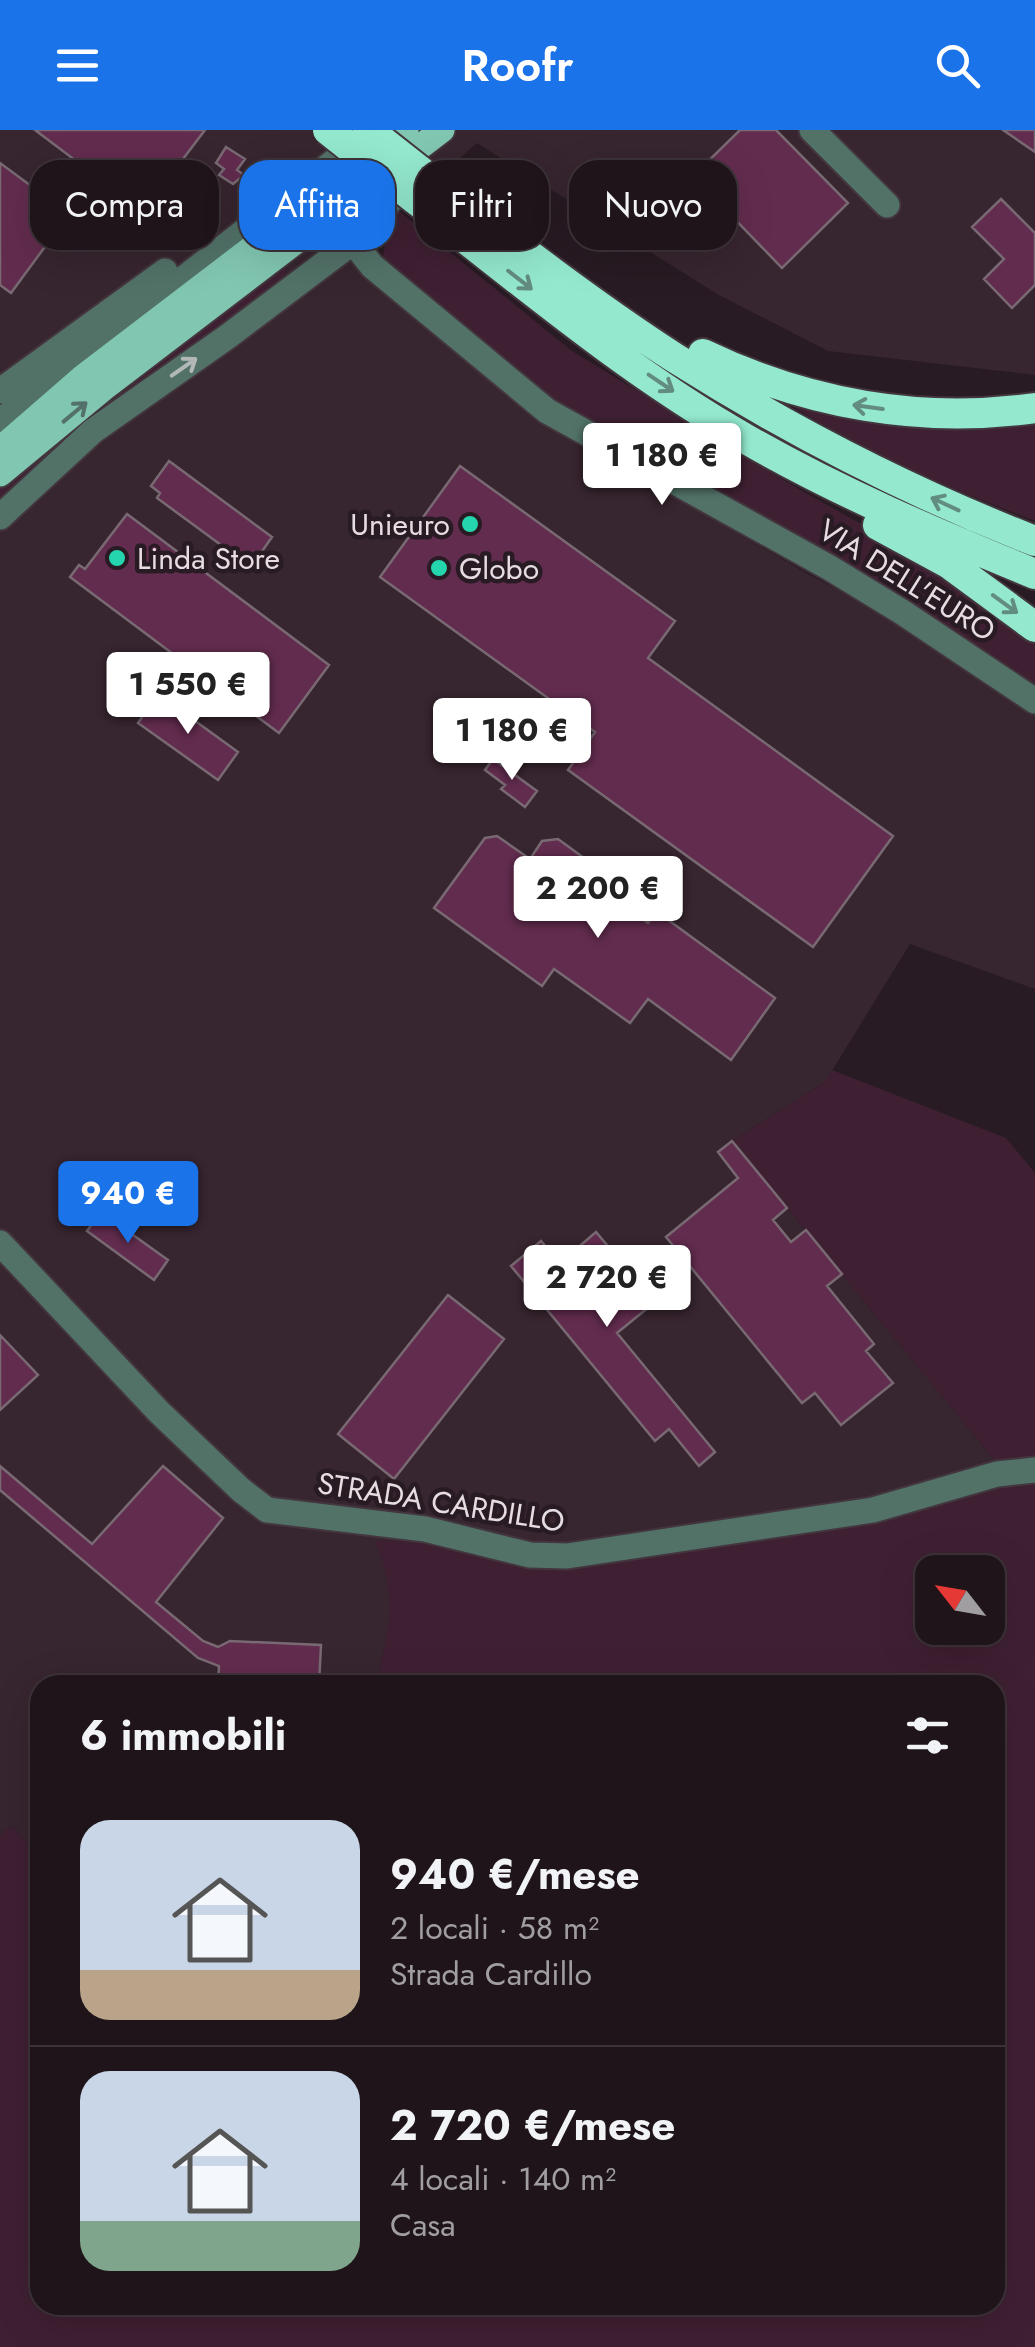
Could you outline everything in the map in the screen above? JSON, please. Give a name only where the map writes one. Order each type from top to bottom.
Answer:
[{"type":"highway","points":[[328,130],[415,184]]},
{"type":"highway","points":[[370,130],[415,180]]},
{"type":"highway","points":[[492,250],[580,328],[746,439],[803,485],[948,563],[1035,626]]},
{"type":"highway","points":[[523,250],[674,357],[868,468],[968,515],[1035,541]]},
{"type":"highway","points":[[548,250],[698,352],[775,386],[867,407],[930,413],[977,414],[1035,408]]},
{"type":"highway","points":[[746,439],[862,498],[1035,574]]},
{"type":"main road","points":[[0,449],[83,378],[406,130]]},
{"type":"main road","points":[[0,474],[104,388],[440,132]]},
{"type":"street","points":[[0,391],[320,156],[339,130]]},
{"type":"street","points":[[0,421],[370,130]]},
{"type":"street","points":[[812,130],[888,205]]},
{"type":"street","points":[[395,195],[428,157],[440,132]]},
{"type":"street","points":[[0,517],[93,431],[343,250]]},
{"type":"street","name":"VIA DELL'EURO","points":[[360,250],[372,266],[547,411],[844,577],[1035,701]]},
{"type":"street","name":"STRADA CARDILLO","points":[[0,1243],[159,1412],[267,1510],[425,1529],[530,1555],[567,1556],[874,1510],[997,1474],[1035,1470]]},
{"type":"shaded area","points":[[0,130],[1035,130],[1035,375],[828,351],[717,294],[647,250],[737,250],[737,160],[569,160],[569,201],[549,188],[549,160],[504,160],[477,143],[458,160],[415,160],[415,198],[395,216],[395,160],[239,160],[239,250],[356,250],[346,259],[529,413],[810,575],[898,621],[1035,714],[1035,989],[910,944],[825,1082],[732,1141],[1012,1481],[850,1526],[569,1564],[376,1542],[389,1574],[391,1619],[378,1675],[30,1675],[30,1845],[12,1826],[0,1835]]},
{"type":"shaded area","points":[[399,211],[415,224],[415,250],[447,250],[572,351],[909,551],[1035,639],[1035,692],[554,406],[382,261],[384,250],[395,250],[395,216]]},
{"type":"shaded area","points":[[287,267],[283,278],[288,284],[0,507],[0,488],[79,422]]},
{"type":"shaded area","points":[[785,402],[843,413],[1035,418],[1035,521],[907,468]]},
{"type":"shaded area","points":[[832,1070],[1006,1138],[1035,1173],[1035,1459],[997,1463],[732,1141],[825,1082]]},
{"type":"shaded area","points":[[1012,1481],[1035,1482],[1035,2347],[0,2347],[0,1835],[12,1826],[30,1845],[30,2315],[1005,2315],[1005,1675],[378,1675],[388,1629],[389,1597],[375,1541],[426,1540],[569,1564],[850,1526]]},
{"type":"building","points":[[35,130],[205,130],[182,160],[75,160]]},
{"type":"building","points":[[740,130],[776,130],[848,203],[782,268],[737,221],[737,160],[709,160]]},
{"type":"building","points":[[1003,130],[1035,130],[1035,152]]},
{"type":"building","points":[[226,147],[245,159],[239,160],[239,179],[233,184],[219,175],[224,169],[218,160]]},
{"type":"building","points":[[0,163],[30,185],[30,250],[43,250],[11,293],[0,285]]},
{"type":"building","points":[[1001,199],[1035,233],[1035,285],[1012,308],[984,279],[1004,259],[972,227]]},
{"type":"building","points":[[169,461],[272,537],[251,567],[157,498],[160,493],[151,486]]},
{"type":"building","points":[[460,466],[675,621],[648,658],[893,836],[813,947],[568,770],[595,732],[380,577]]},
{"type":"building","points":[[127,514],[329,665],[279,733],[70,577],[79,565],[85,569]]},
{"type":"building","points":[[158,694],[238,752],[218,780],[138,723]]},
{"type":"building","points":[[493,759],[537,791],[525,807],[501,789],[505,785],[485,770]]},
{"type":"building","points":[[497,836],[530,859],[542,841],[558,839],[617,882],[608,895],[648,923],[656,911],[775,998],[731,1060],[648,999],[630,1023],[554,969],[542,986],[434,908],[485,838]]},
{"type":"building","points":[[732,1141],[787,1208],[773,1220],[791,1242],[806,1230],[842,1274],[827,1286],[874,1344],[866,1351],[893,1383],[841,1425],[815,1393],[802,1403],[666,1237],[738,1178],[718,1152]]},
{"type":"building","points":[[101,1212],[168,1260],[154,1280],[87,1231]]},
{"type":"building","points":[[596,1232],[655,1302],[617,1333],[715,1452],[699,1466],[669,1429],[655,1441],[511,1266],[541,1241],[560,1263]]},
{"type":"building","points":[[448,1295],[504,1339],[394,1479],[338,1434]]},
{"type":"building","points":[[0,1335],[38,1375],[0,1410]]},
{"type":"building","points":[[0,1466],[92,1544],[163,1466],[223,1518],[156,1602],[203,1641],[218,1647],[230,1641],[321,1645],[320,1675],[219,1675],[219,1666],[198,1658],[0,1490]]},
{"type":"place","name":"Unieuro","points":[[470,524]]},
{"type":"place","name":"Linda Store","points":[[117,558]]},
{"type":"place","name":"Globo","points":[[439,568]]}]
